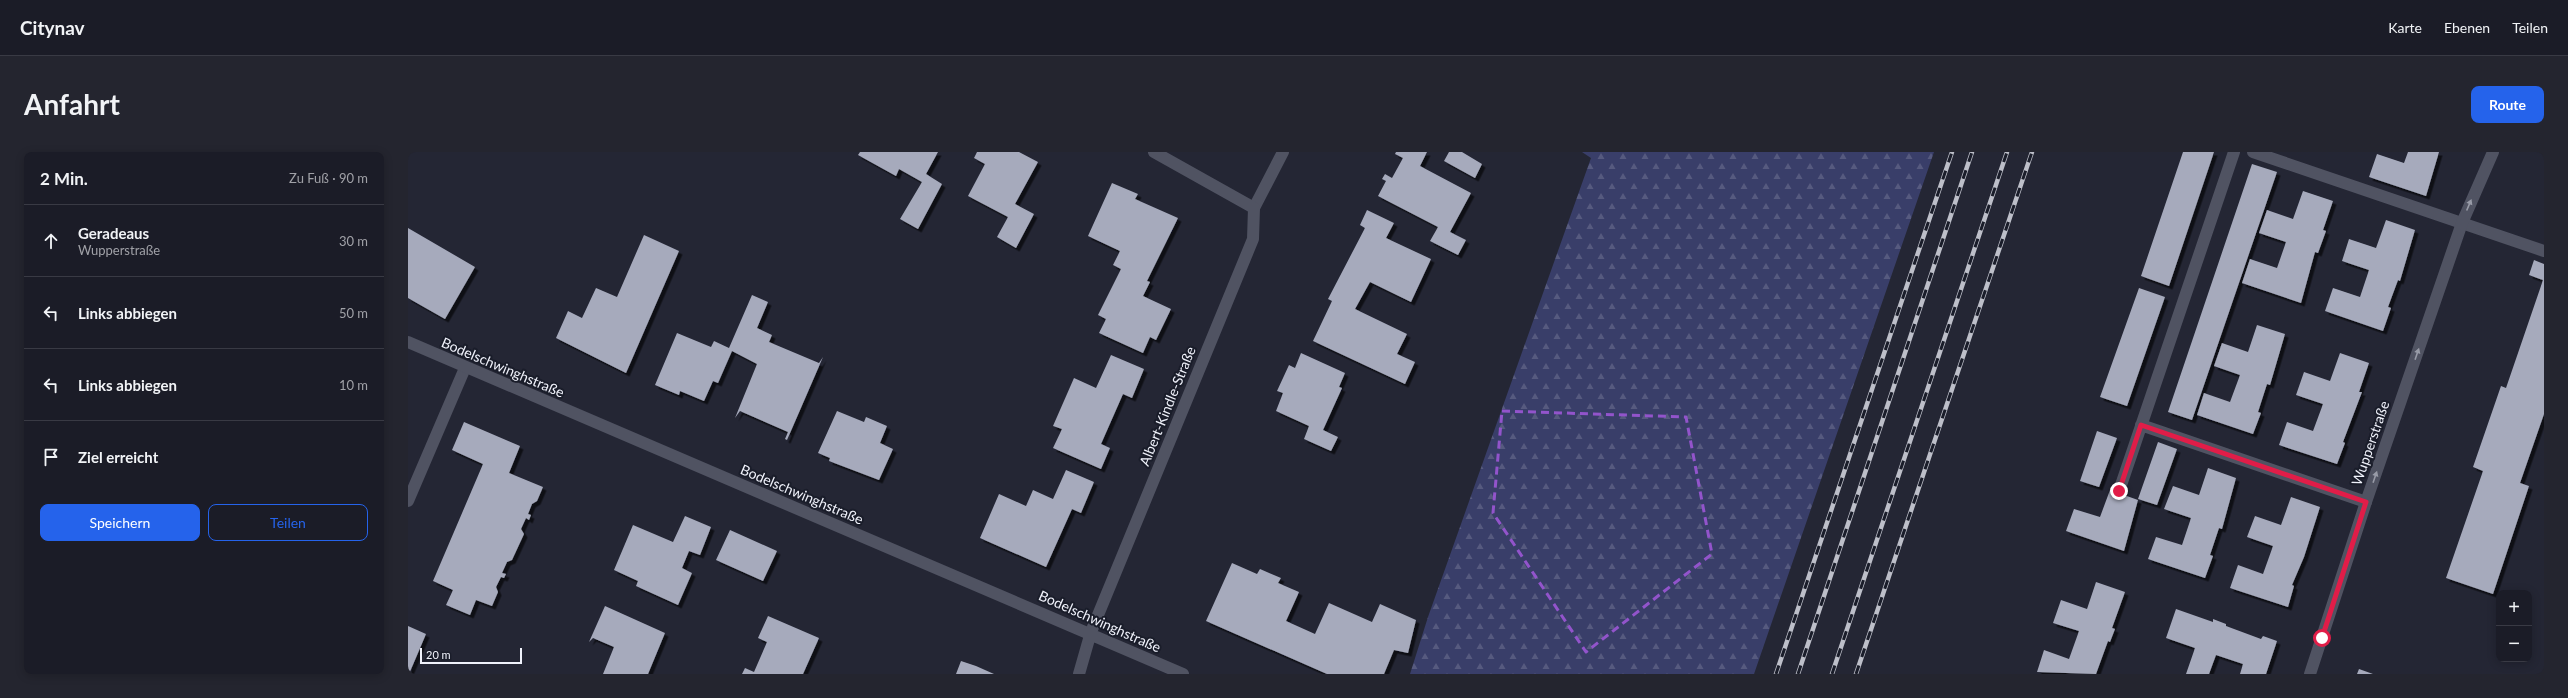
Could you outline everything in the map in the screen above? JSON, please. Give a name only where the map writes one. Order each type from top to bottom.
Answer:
[{"type":"street","points":[[1154,152],[1254,208]]},
{"type":"street","name":"Albert-Kindle-Straße","points":[[1079,674],[1091,632],[1253,238],[1254,208],[1283,152]]},
{"type":"street","points":[[2119,491],[2234,152]]},
{"type":"street","points":[[2253,152],[2544,251]]},
{"type":"street","name":"Wupperstraße","points":[[2310,674],[2366,502],[2462,223],[2493,152]]},
{"type":"street","name":"Bodelschwinghstraße","points":[[408,342],[465,368],[1091,632],[1183,674]]},
{"type":"street","points":[[408,501],[465,368]]},
{"type":"street","points":[[2141,425],[2366,502]]},
{"type":"highlighted area","points":[[1502,411],[1686,417],[1712,554],[1586,652],[1493,513]]},
{"type":"green space","points":[[1582,152],[1934,152],[1754,674],[1410,674],[1428,617],[1591,158]]},
{"type":"building","points":[[860,152],[938,152],[926,174],[942,184],[918,229],[900,219],[922,182],[899,169],[896,176],[858,155]]},
{"type":"building","points":[[977,152],[1019,152],[1038,162],[1015,204],[1034,214],[1016,248],[997,237],[1008,217],[968,196],[985,164],[974,158]]},
{"type":"building","points":[[1396,152],[1427,152],[1420,166],[1471,193],[1450,232],[1466,240],[1458,255],[1430,241],[1438,227],[1378,196],[1386,181],[1382,179],[1385,174],[1392,178],[1403,158],[1395,154]]},
{"type":"building","points":[[1449,152],[1462,152],[1482,164],[1475,178],[1444,161]]},
{"type":"building","points":[[2183,152],[2214,152],[2169,286],[2141,276]]},
{"type":"building","points":[[2408,152],[2439,152],[2426,196],[2369,177],[2377,154],[2404,163]]},
{"type":"building","points":[[2252,164],[2277,172],[2192,420],[2168,412]]},
{"type":"building","points":[[1112,183],[1138,194],[1135,199],[1178,218],[1147,281],[1150,282],[1143,296],[1171,309],[1156,340],[1150,337],[1143,353],[1099,333],[1106,319],[1098,315],[1121,269],[1113,265],[1120,251],[1088,236]]},
{"type":"building","points":[[2303,191],[2333,201],[2323,230],[2326,231],[2318,253],[2315,252],[2301,303],[2242,283],[2250,259],[2277,268],[2286,242],[2259,233],[2267,210],[2293,219]]},
{"type":"building","points":[[1367,210],[1394,223],[1386,238],[1431,259],[1411,302],[1370,282],[1355,309],[1407,334],[1397,354],[1415,362],[1405,384],[1313,341],[1332,301],[1328,299],[1365,228],[1360,225]]},
{"type":"building","points":[[2386,220],[2415,230],[2400,281],[2398,280],[2388,307],[2391,308],[2383,331],[2325,311],[2333,288],[2360,297],[2369,270],[2342,261],[2349,239],[2376,248]]},
{"type":"building","points":[[408,228],[475,267],[445,319],[408,298]]},
{"type":"building","points":[[644,235],[679,251],[626,373],[556,338],[568,311],[582,318],[596,288],[617,297]]},
{"type":"building","points":[[2534,260],[2544,264],[2544,414],[2520,483],[2529,486],[2493,594],[2446,578],[2483,471],[2473,467],[2501,386],[2506,388],[2543,280],[2529,275]]},
{"type":"building","points":[[2139,288],[2165,297],[2127,406],[2100,397]]},
{"type":"building","points":[[752,295],[768,302],[757,328],[772,335],[769,342],[819,363],[823,357],[787,440],[785,439],[788,432],[740,411],[735,418],[757,364],[732,351],[718,383],[713,381],[704,401],[680,391],[679,395],[655,385],[677,333],[711,347],[714,341],[729,348]]},
{"type":"building","points":[[2257,325],[2285,334],[2270,385],[2267,384],[2258,412],[2261,413],[2253,434],[2197,415],[2204,393],[2230,402],[2240,375],[2214,366],[2222,343],[2248,352]]},
{"type":"building","points":[[1301,353],[1345,373],[1339,387],[1342,388],[1323,430],[1338,437],[1331,451],[1304,439],[1309,426],[1276,411],[1283,393],[1277,391],[1289,365],[1295,368]]},
{"type":"building","points":[[2340,353],[2369,363],[2359,392],[2362,392],[2343,442],[2345,443],[2337,464],[2279,445],[2287,422],[2313,431],[2323,404],[2296,395],[2304,372],[2330,381]]},
{"type":"building","points":[[1111,355],[1144,369],[1132,398],[1123,394],[1101,444],[1110,448],[1101,469],[1053,448],[1062,429],[1053,426],[1074,378],[1096,388]]},
{"type":"building","points":[[837,411],[864,422],[866,417],[887,426],[880,443],[893,449],[879,480],[829,461],[830,458],[818,453]]},
{"type":"building","points":[[464,422],[520,446],[509,473],[543,487],[537,501],[532,504],[528,514],[531,515],[529,520],[526,518],[521,529],[524,534],[512,560],[507,562],[502,573],[506,574],[504,578],[501,577],[496,587],[498,592],[492,606],[476,600],[470,615],[446,605],[453,590],[433,581],[483,464],[452,450]]},
{"type":"building","points":[[2097,431],[2117,438],[2099,487],[2080,481]]},
{"type":"building","points":[[2158,442],[2177,449],[2157,505],[2138,499]]},
{"type":"building","points":[[2208,468],[2236,478],[2222,529],[2219,528],[2210,555],[2213,556],[2205,578],[2148,559],[2156,537],[2182,545],[2191,518],[2164,509],[2173,486],[2199,495]]},
{"type":"building","points":[[1066,470],[1094,482],[1081,513],[1072,509],[1046,567],[980,538],[999,494],[1026,506],[1033,490],[1053,499]]},
{"type":"building","points":[[2110,490],[2138,500],[2124,551],[2066,531],[2074,509],[2100,517]]},
{"type":"building","points":[[2291,497],[2320,507],[2304,557],[2292,585],[2294,586],[2288,607],[2230,588],[2238,565],[2263,574],[2273,546],[2247,537],[2255,516],[2281,525]]},
{"type":"building","points":[[685,516],[711,527],[700,555],[689,551],[682,568],[692,573],[678,605],[636,586],[638,581],[614,570],[633,525],[673,542]]},
{"type":"building","points":[[730,530],[777,551],[763,581],[716,560]]},
{"type":"building","points":[[1232,563],[1257,574],[1260,569],[1281,578],[1278,583],[1299,592],[1286,621],[1315,634],[1329,603],[1372,622],[1380,604],[1416,620],[1408,653],[1394,650],[1384,674],[1327,674],[1206,621]]},
{"type":"building","points":[[2096,582],[2125,592],[2112,628],[2115,629],[2110,642],[2108,641],[2096,674],[2037,672],[2044,650],[2069,659],[2079,631],[2053,623],[2061,600],[2087,609]]},
{"type":"building","points":[[605,606],[665,633],[648,674],[603,674],[614,647],[593,638],[589,642]]},
{"type":"building","points":[[2176,609],[2213,622],[2213,619],[2226,624],[2226,626],[2261,639],[2263,636],[2277,641],[2266,674],[2240,674],[2243,664],[2216,655],[2209,674],[2186,674],[2195,648],[2166,638]]},
{"type":"building","points":[[768,616],[819,638],[803,674],[742,674],[745,668],[754,672],[767,642],[758,638]]},
{"type":"building","points":[[408,626],[426,634],[409,674],[408,674]]},
{"type":"building","points":[[961,661],[976,666],[994,674],[956,674]]},
{"type":"building","points":[[2359,669],[2373,674],[2357,674]]},
{"type":"railway","points":[[1776,674],[1952,152]]},
{"type":"railway","points":[[1798,674],[1972,152]]},
{"type":"railway","points":[[1832,674],[2007,152]]},
{"type":"railway","points":[[1856,674],[2032,152]]},
{"type":"route","points":[[2119,491],[2141,425],[2366,502],[2322,638]]}]
